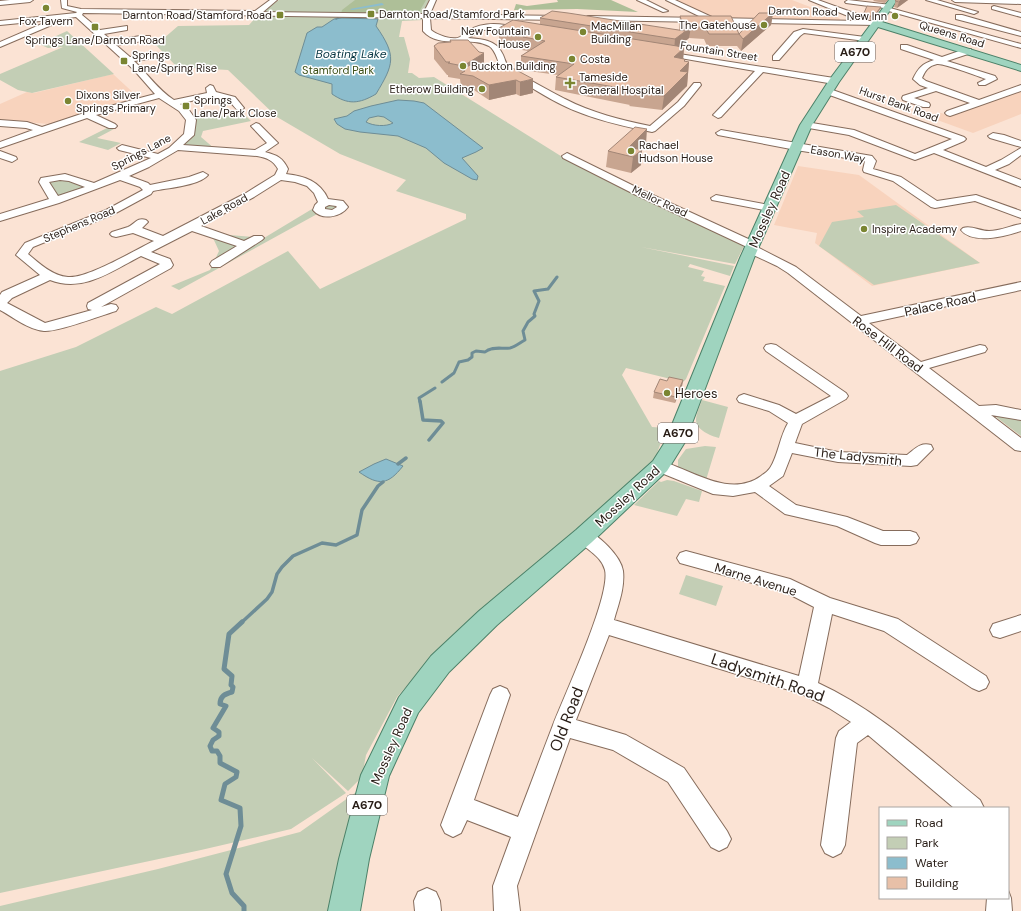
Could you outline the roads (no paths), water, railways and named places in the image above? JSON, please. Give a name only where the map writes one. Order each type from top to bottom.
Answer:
[{"type":"main road","name":"Mossley Road","points":[[344,911],[354,859],[375,775],[408,705],[440,664],[488,618],[584,536],[660,466],[675,442],[752,247],[806,125],[831,86],[893,3]]},
{"type":"main road","name":"Queens Road","points":[[876,24],[1021,68]]},
{"type":"street","points":[[64,0],[64,7],[79,13]]},
{"type":"street","points":[[257,13],[274,0]]},
{"type":"street","points":[[433,0],[426,16],[427,31],[430,34],[491,44],[498,49],[506,68],[571,106],[610,120],[652,130],[681,104],[693,81]]},
{"type":"street","points":[[640,0],[665,11]]},
{"type":"street","points":[[669,0],[706,16],[712,21]]},
{"type":"street","points":[[812,0],[876,24]]},
{"type":"street","points":[[929,0],[980,14]]},
{"type":"street","points":[[949,0],[1021,2]]},
{"type":"street","points":[[965,0],[1021,15]]},
{"type":"street","points":[[847,1],[856,16]]},
{"type":"street","points":[[847,1],[893,3],[914,15],[1021,46]]},
{"type":"street","points":[[998,1],[1021,7]]},
{"type":"street","points":[[2,11],[30,8],[60,18]]},
{"type":"street","points":[[2,11],[30,8]]},
{"type":"street","name":"Darnton Road","points":[[79,13],[177,9],[257,13],[426,16],[456,12],[575,18],[876,24]]},
{"type":"street","points":[[0,46],[60,18],[79,13]]},
{"type":"street","name":"Springs Lane","points":[[0,218],[54,201],[121,177],[177,147],[191,134],[192,125],[190,117],[161,95],[146,77],[98,33],[79,13]]},
{"type":"street","points":[[914,15],[910,22],[950,35]]},
{"type":"street","points":[[955,16],[1021,34]]},
{"type":"street","points":[[965,40],[1017,24]]},
{"type":"street","points":[[461,40],[485,26],[512,29]]},
{"type":"street","points":[[98,33],[129,28]]},
{"type":"street","points":[[776,58],[797,34],[803,31],[865,39]]},
{"type":"street","points":[[110,44],[137,39]]},
{"type":"street","points":[[904,48],[993,79],[982,83]]},
{"type":"street","points":[[968,51],[926,65],[921,70],[917,78],[918,81],[935,88],[980,103]]},
{"type":"street","name":"Fountain Street","points":[[657,52],[761,69],[831,86]]},
{"type":"street","points":[[128,60],[160,54]]},
{"type":"street","points":[[686,67],[699,58]]},
{"type":"street","points":[[718,115],[761,69]]},
{"type":"street","name":"Hurst Bank Road","points":[[831,86],[835,93],[962,140],[935,150]]},
{"type":"street","points":[[906,98],[935,88]]},
{"type":"street","points":[[950,113],[1021,88]]},
{"type":"street","points":[[173,103],[211,91],[232,99],[240,108]]},
{"type":"street","points":[[896,94],[926,105]]},
{"type":"street","points":[[0,145],[87,115],[161,95]]},
{"type":"street","points":[[87,115],[112,126]]},
{"type":"street","points":[[884,120],[897,116]]},
{"type":"street","points":[[0,123],[28,125],[41,130]]},
{"type":"street","points":[[806,125],[851,132],[915,157],[935,150],[1021,184]]},
{"type":"street","points":[[256,126],[273,143],[257,153]]},
{"type":"street","points":[[921,134],[934,129]]},
{"type":"street","points":[[721,133],[796,147]]},
{"type":"street","points":[[993,136],[1001,137],[1021,144]]},
{"type":"street","points":[[177,147],[257,153],[270,156],[279,161],[283,169],[279,176],[296,179],[312,185],[319,192],[324,203]]},
{"type":"street","name":"Eason Way","points":[[796,147],[868,158],[871,161],[868,170],[897,179],[935,205],[976,198],[1021,215]]},
{"type":"street","points":[[122,148],[159,157]]},
{"type":"street","points":[[987,170],[1005,162],[1021,152]]},
{"type":"street","points":[[0,154],[12,159]]},
{"type":"street","name":"Mellor Road","points":[[567,156],[752,247]]},
{"type":"street","points":[[121,177],[144,185],[148,189],[192,180],[203,175]]},
{"type":"street","points":[[54,201],[44,182],[45,180],[58,176],[64,176],[95,187]]},
{"type":"street","name":"Lake Road","points":[[52,277],[73,282],[86,279],[191,227],[279,176]]},
{"type":"street","name":"Stephens Road","points":[[52,277],[22,255],[25,249],[37,241],[110,212],[143,195],[148,189]]},
{"type":"street","points":[[716,198],[769,208]]},
{"type":"street","points":[[116,234],[134,229],[144,221]]},
{"type":"street","points":[[191,227],[245,245]]},
{"type":"street","points":[[967,230],[984,236],[1001,234],[1021,227]]},
{"type":"street","points":[[134,229],[164,241]]},
{"type":"street","points":[[216,264],[258,238]]},
{"type":"street","name":"Rose Hill Road","points":[[752,247],[792,270],[1021,446]]},
{"type":"street","points":[[52,277],[7,295],[1,301],[1,305],[23,318],[44,327],[122,296],[167,265],[166,262],[141,252]]},
{"type":"street","name":"Palace Road","points":[[858,321],[1021,286]]},
{"type":"street","points":[[88,309],[111,308]]},
{"type":"street","points":[[660,466],[713,488],[733,490],[758,486],[777,472],[789,435],[796,421],[841,396],[771,348]]},
{"type":"street","points":[[919,368],[980,349]]},
{"type":"street","points":[[744,399],[774,408],[796,421]]},
{"type":"street","points":[[976,411],[996,410],[1021,415]]},
{"type":"street","name":"The Ladysmith","points":[[786,447],[838,457],[911,461],[925,449]]},
{"type":"street","points":[[758,486],[791,510],[841,522],[881,538],[910,538]]},
{"type":"street","name":"Old Road","points":[[507,911],[505,886],[563,726],[603,624],[613,588],[614,570],[604,552],[584,536]]},
{"type":"street","name":"Marne Avenue","points":[[686,558],[790,586],[824,604],[891,625],[979,682]]},
{"type":"street","points":[[807,687],[824,604]]},
{"type":"street","name":"Ladysmith Road","points":[[603,624],[807,687],[836,701],[868,722],[971,807]]},
{"type":"street","points":[[1000,630],[1021,624]]},
{"type":"street","points":[[500,695],[457,816],[525,831]]},
{"type":"street","points":[[833,845],[847,738],[868,722]]},
{"type":"street","points":[[563,726],[618,742],[676,775],[719,839]]},
{"type":"street","points":[[999,899],[999,911]]},
{"type":"water","name":"Boating Lake","points":[[334,19],[378,19],[376,26],[383,36],[390,53],[391,60],[387,75],[376,94],[364,100],[354,102],[338,98],[332,94],[332,84],[299,75],[295,72],[307,33],[317,27],[322,27]]},
{"type":"water","points":[[398,100],[424,103],[483,148],[462,158],[478,176],[477,180],[472,179],[444,163],[426,148],[398,136],[345,129],[337,124],[334,119],[347,116],[354,111]],"holes":[[[378,116],[384,117],[393,123],[380,126],[366,122],[369,118]]]},
{"type":"water","points":[[386,459],[403,466],[393,477],[388,480],[372,480],[359,472],[374,464]]},
{"type":"waterway","points":[[352,9],[382,4]]},
{"type":"waterway","points":[[442,382],[454,373],[459,362],[468,360],[472,357],[472,353],[476,351],[485,352],[493,348],[510,348],[525,340],[523,331],[528,322],[535,316],[534,314],[539,301],[534,291],[548,289],[557,277]]},
{"type":"waterway","points":[[420,402],[419,398],[435,388]]},
{"type":"waterway","points":[[420,401],[423,420],[441,421],[443,423],[429,440]]},
{"type":"waterway","points":[[398,464],[406,458]]},
{"type":"waterway","points":[[241,623],[267,599],[272,592],[277,574],[293,556],[322,543],[336,545],[357,535],[362,510],[378,486],[383,482]]},
{"type":"waterway","points":[[242,622],[229,634],[224,669],[232,676],[231,685],[233,687],[232,692],[225,695],[221,699],[220,704],[226,706],[213,728],[219,732],[219,736],[213,740],[210,746],[212,751],[217,751],[220,756],[220,763],[237,772],[236,777],[225,784],[221,800],[240,808],[241,826],[226,874],[232,893],[244,906],[244,911]]},
{"type":"place","name":"Fox Tavern","points":[[46,8]]},
{"type":"place","name":"Darnton Road/Stamford Park","points":[[371,14]]},
{"type":"place","name":"Darnton Road/Stamford Road","points":[[280,15]]},
{"type":"place","name":"New Inn","points":[[895,16]]},
{"type":"place","name":"The Gatehouse","points":[[764,25]]},
{"type":"place","name":"Springs Lane/Darnton Road","points":[[95,27]]},
{"type":"place","name":"MacMillan Building","points":[[583,32]]},
{"type":"place","name":"New Fountain House","points":[[538,37]]},
{"type":"place","name":"Costa","points":[[572,59]]},
{"type":"place","name":"Springs Lane/Spring Rise","points":[[124,61]]},
{"type":"place","name":"Buckton Building","points":[[463,66]]},
{"type":"place","name":"Tameside General Hospital","points":[[570,83]]},
{"type":"place","name":"Etherow Building","points":[[482,89]]},
{"type":"place","name":"Dixons Silver Springs Primary","points":[[68,101]]},
{"type":"place","name":"Springs Lane/Park Close","points":[[186,106]]},
{"type":"place","name":"Rachael Hudson House","points":[[631,151]]},
{"type":"place","name":"Inspire Academy","points":[[864,229]]},
{"type":"place","name":"Heroes","points":[[667,393]]},
{"type":"park label","name":"Stamford Park","points":[[338,70]]}]
